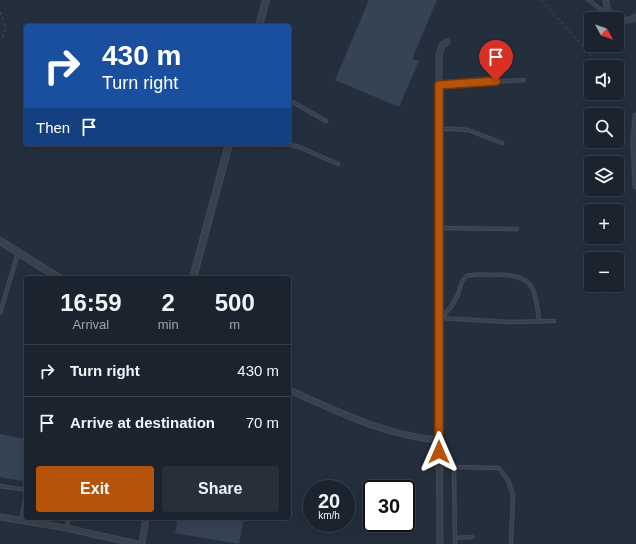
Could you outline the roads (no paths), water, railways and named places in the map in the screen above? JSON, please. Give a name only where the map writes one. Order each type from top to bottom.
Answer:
[{"type":"street","points":[[260,24],[266,0]]},
{"type":"street","points":[[606,0],[609,12]]},
{"type":"street","points":[[624,20],[635,19]]},
{"type":"street","points":[[440,544],[438,129],[440,51],[442,45],[446,42]]},
{"type":"street","points":[[636,116],[634,142],[636,186]]},
{"type":"street","points":[[194,276],[228,146]]},
{"type":"street","points":[[0,241],[56,276]]},
{"type":"street","points":[[291,391],[375,425],[410,435],[439,440]]},
{"type":"street","points":[[0,517],[66,528],[137,544]]},
{"type":"street","points":[[142,544],[146,520]]},
{"type":"lane","points":[[589,0],[606,12]]},
{"type":"lane","points":[[439,85],[524,80]]},
{"type":"lane","points":[[291,101],[326,121]]},
{"type":"lane","points":[[438,129],[456,128],[468,130],[502,143]]},
{"type":"lane","points":[[291,145],[299,147],[338,164]]},
{"type":"lane","points":[[438,228],[517,229]]},
{"type":"lane","points":[[0,313],[18,252]]},
{"type":"lane","points":[[439,318],[450,308],[456,298],[461,282],[467,276],[502,274],[518,276],[530,284],[535,293],[539,321]]},
{"type":"lane","points":[[439,318],[509,322],[554,321]]},
{"type":"lane","points":[[439,464],[454,467],[499,468],[508,480],[513,495],[511,544]]},
{"type":"lane","points":[[454,467],[455,544]]},
{"type":"lane","points":[[0,486],[24,490]]},
{"type":"lane","points":[[21,520],[24,505]]},
{"type":"lane","points":[[66,528],[68,520]]},
{"type":"lane","points":[[455,538],[472,537]]}]
